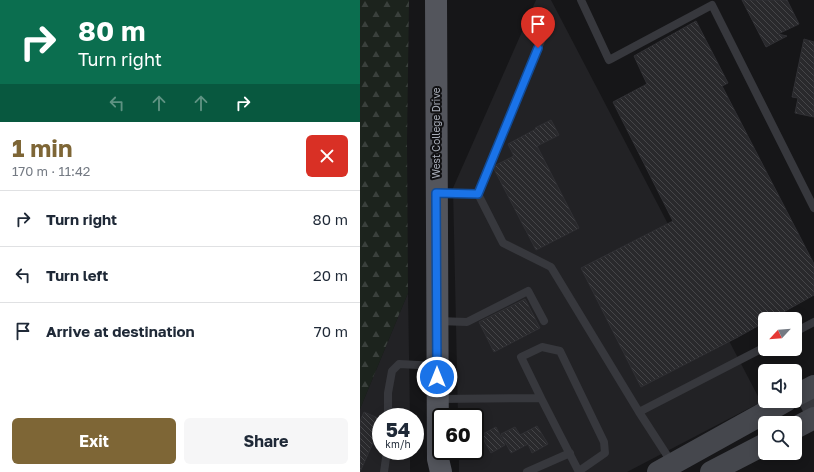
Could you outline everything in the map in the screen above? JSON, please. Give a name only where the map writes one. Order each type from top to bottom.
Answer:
[{"type":"main road","name":"West College Drive","points":[[436,0],[438,468]]},
{"type":"main road","points":[[669,469],[775,408]]},
{"type":"main road","points":[[802,424],[814,418]]},
{"type":"main road","points":[[711,472],[758,448]]},
{"type":"street","points":[[802,398],[814,414]]},
{"type":"lane","points":[[581,0],[608,60],[709,2],[814,208]]},
{"type":"lane","points":[[478,194],[550,19]]},
{"type":"lane","points":[[436,193],[478,194]]},
{"type":"lane","points":[[478,194],[504,243],[551,267],[639,412],[669,469]]},
{"type":"lane","points":[[437,321],[467,322],[528,291],[544,321]]},
{"type":"lane","points":[[802,328],[814,322]]},
{"type":"lane","points":[[542,347],[560,351],[604,442],[605,453],[579,472],[541,398],[521,357],[542,347]]},
{"type":"lane","points":[[639,412],[758,351]]},
{"type":"lane","points":[[388,408],[388,393],[392,371],[399,364],[437,366]]},
{"type":"lane","points":[[438,399],[541,398]]},
{"type":"lane","points":[[526,472],[570,453]]},
{"type":"lane","points":[[384,472],[386,460]]},
{"type":"shaded area","points":[[536,0],[551,0],[758,396],[758,404],[627,472],[459,472],[459,460],[484,460],[484,408],[458,408],[453,188]]},
{"type":"shaded area","points":[[408,293],[410,408],[372,408],[372,460],[410,460],[410,472],[360,472],[360,409]]},
{"type":"green space","points":[[360,0],[409,0],[407,142],[408,293],[360,409]]},
{"type":"building","points":[[742,0],[787,0],[799,24],[778,34],[787,36],[766,47]]},
{"type":"building","points":[[696,21],[728,83],[722,86],[814,264],[814,295],[784,312],[758,312],[758,326],[641,387],[581,268],[673,221],[613,102],[647,84],[634,56]]},
{"type":"building","points":[[804,39],[814,42],[814,117],[795,113],[798,98],[792,97]]},
{"type":"building","points":[[551,120],[559,135],[537,146],[579,228],[536,250],[494,169],[496,165],[514,156],[508,144]]},
{"type":"building","points":[[525,299],[540,328],[494,352],[479,322]]},
{"type":"building","points":[[364,412],[372,415],[372,445],[360,472],[360,421]]},
{"type":"building","points":[[537,426],[548,444],[532,453],[528,444],[511,453],[501,434],[515,427],[520,435]]},
{"type":"building","points":[[496,427],[505,445],[491,453],[484,440],[484,433]]},
{"type":"route","points":[[437,377],[436,193],[478,194],[538,48]]}]
